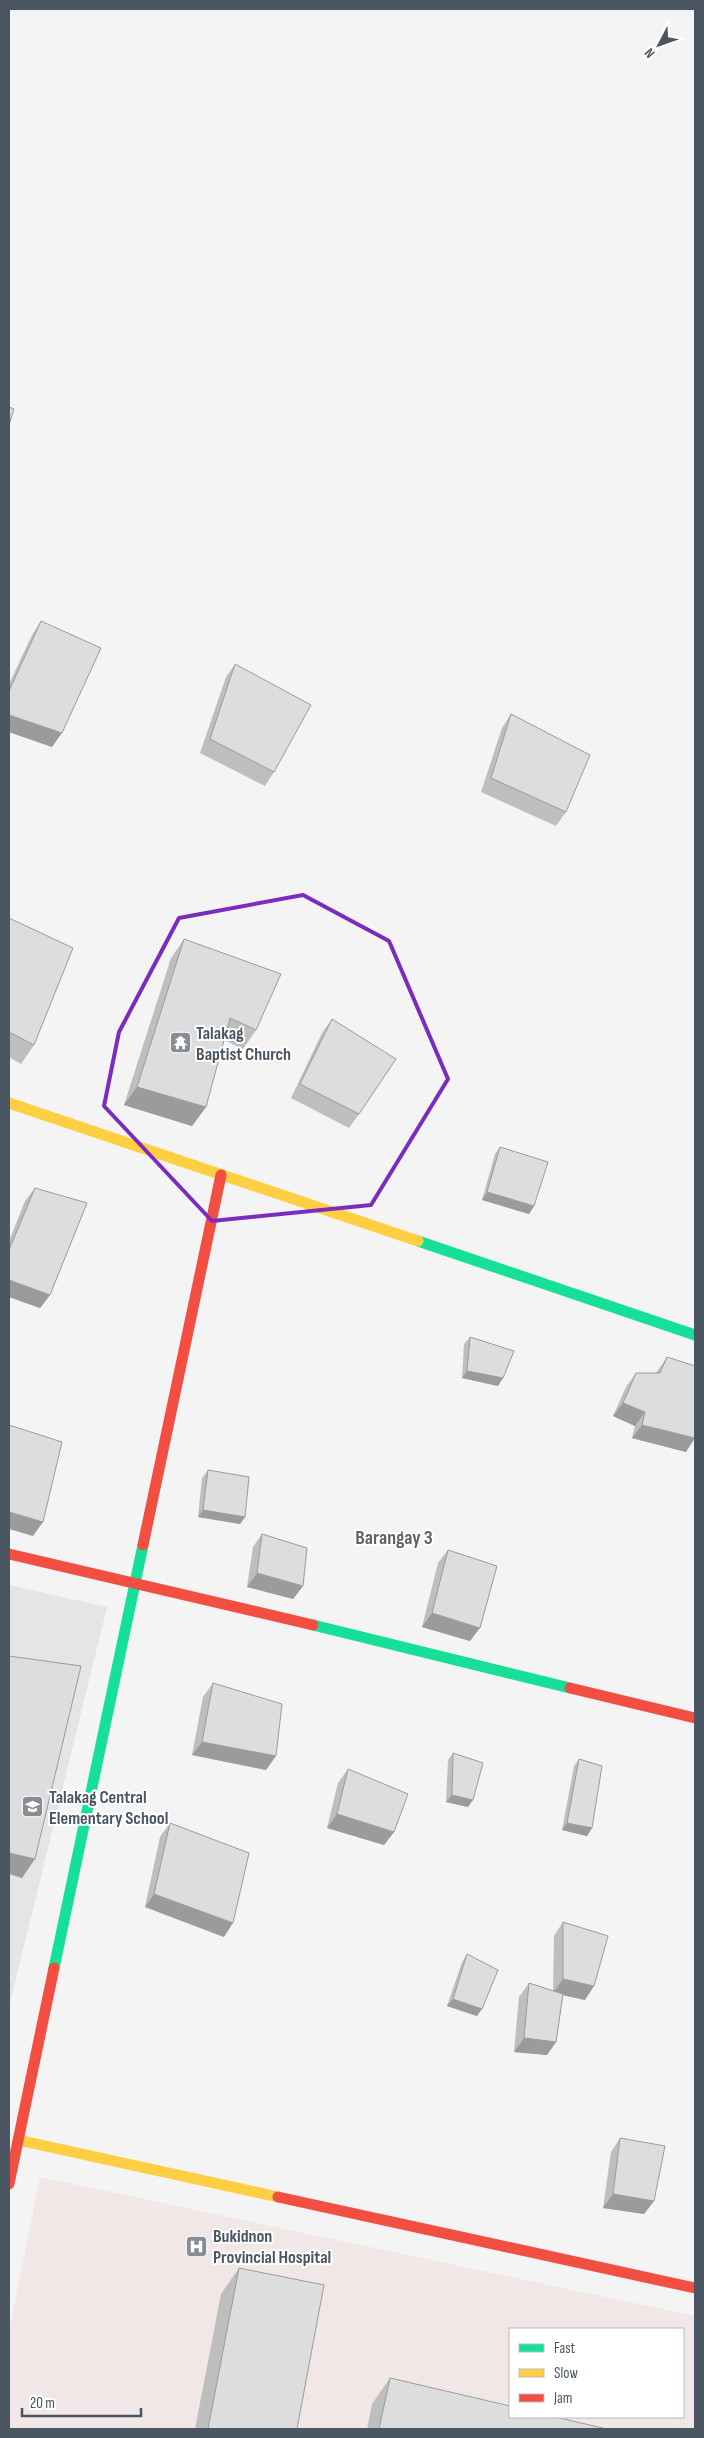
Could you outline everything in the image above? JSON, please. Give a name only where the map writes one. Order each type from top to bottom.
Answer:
[{"type":"street","points":[[9,1103],[695,1335]]},
{"type":"street","points":[[9,2184],[221,1175]]},
{"type":"street","points":[[9,1554],[136,1582],[695,1718]]},
{"type":"street","points":[[18,2140],[695,2288]]},
{"type":"highlighted area","points":[[303,895],[389,941],[448,1079],[371,1205],[212,1221],[104,1106],[119,1032],[179,918]]},
{"type":"shaded area","name":"Talakag Central Elementary School","points":[[9,1585],[107,1607],[9,2007]]},
{"type":"shaded area","name":"Bukidnon Provincial Hospital","points":[[40,2177],[695,2316],[695,2429],[9,2429],[9,2330]]},
{"type":"building","points":[[9,407],[14,409],[9,425]]},
{"type":"building","points":[[41,621],[101,648],[62,733],[9,715],[9,691]]},
{"type":"building","points":[[235,664],[311,705],[274,772],[210,739]]},
{"type":"building","points":[[511,714],[590,755],[566,812],[491,778]]},
{"type":"building","points":[[9,918],[73,948],[34,1045],[9,1032]]},
{"type":"building","name":"Talakag Baptist Church","points":[[184,939],[281,974],[256,1030],[230,1018],[206,1107],[137,1087]]},
{"type":"building","points":[[332,1019],[396,1059],[359,1114],[300,1084]]},
{"type":"building","points":[[500,1147],[548,1162],[534,1206],[487,1192]]},
{"type":"building","points":[[35,1188],[87,1203],[50,1295],[9,1280],[9,1250]]},
{"type":"building","points":[[470,1337],[514,1351],[503,1378],[467,1371]]},
{"type":"building","points":[[667,1357],[695,1366],[695,1438],[642,1425],[645,1412],[623,1403],[636,1373],[660,1373]]},
{"type":"building","points":[[9,1425],[62,1442],[43,1522],[9,1512]]},
{"type":"building","points":[[208,1470],[249,1477],[245,1517],[203,1510]]},
{"type":"building","points":[[262,1534],[307,1548],[303,1586],[257,1573]]},
{"type":"building","points":[[448,1550],[497,1566],[480,1628],[432,1613]]},
{"type":"building","points":[[9,1656],[81,1666],[35,1859],[9,1853]]},
{"type":"building","points":[[213,1683],[282,1704],[276,1756],[202,1742]]},
{"type":"building","points":[[453,1753],[483,1763],[473,1800],[452,1795]]},
{"type":"building","points":[[579,1759],[602,1766],[592,1828],[567,1823]]},
{"type":"building","points":[[348,1769],[408,1794],[394,1832],[337,1814]]},
{"type":"building","points":[[170,1823],[249,1853],[233,1923],[154,1894]]},
{"type":"building","points":[[563,1922],[608,1936],[594,1986],[563,1979]]},
{"type":"building","points":[[467,1954],[498,1970],[482,2009],[453,1999]]},
{"type":"building","points":[[529,1983],[563,1994],[556,2042],[524,2038]]},
{"type":"building","points":[[620,2138],[665,2146],[654,2201],[613,2194]]},
{"type":"building","points":[[239,2268],[324,2285],[297,2429],[208,2429]]},
{"type":"building","points":[[390,2378],[509,2406],[509,2418],[559,2418],[607,2429],[379,2429]]},
{"type":"traffic: fast","points":[[418,1241],[695,1335]]},
{"type":"traffic: fast","points":[[54,1968],[143,1545]]},
{"type":"traffic: fast","points":[[313,1625],[570,1688]]},
{"type":"traffic: slow","points":[[9,1103],[418,1241]]},
{"type":"traffic: slow","points":[[18,2140],[278,2197]]},
{"type":"traffic: jam","points":[[143,1545],[221,1175]]},
{"type":"traffic: jam","points":[[9,1554],[313,1625]]},
{"type":"traffic: jam","points":[[570,1688],[695,1718]]},
{"type":"traffic: jam","points":[[9,2184],[54,1968]]},
{"type":"traffic: jam","points":[[278,2197],[695,2288]]},
{"type":"place","name":"Talakag Baptist Church","points":[[180,1043]]},
{"type":"place","name":"Talakag Central Elementary School","points":[[33,1807]]},
{"type":"place","name":"Bukidnon Provincial Hospital","points":[[197,2246]]},
{"type":"district","name":"Barangay 3","points":[[394,1538]]}]
